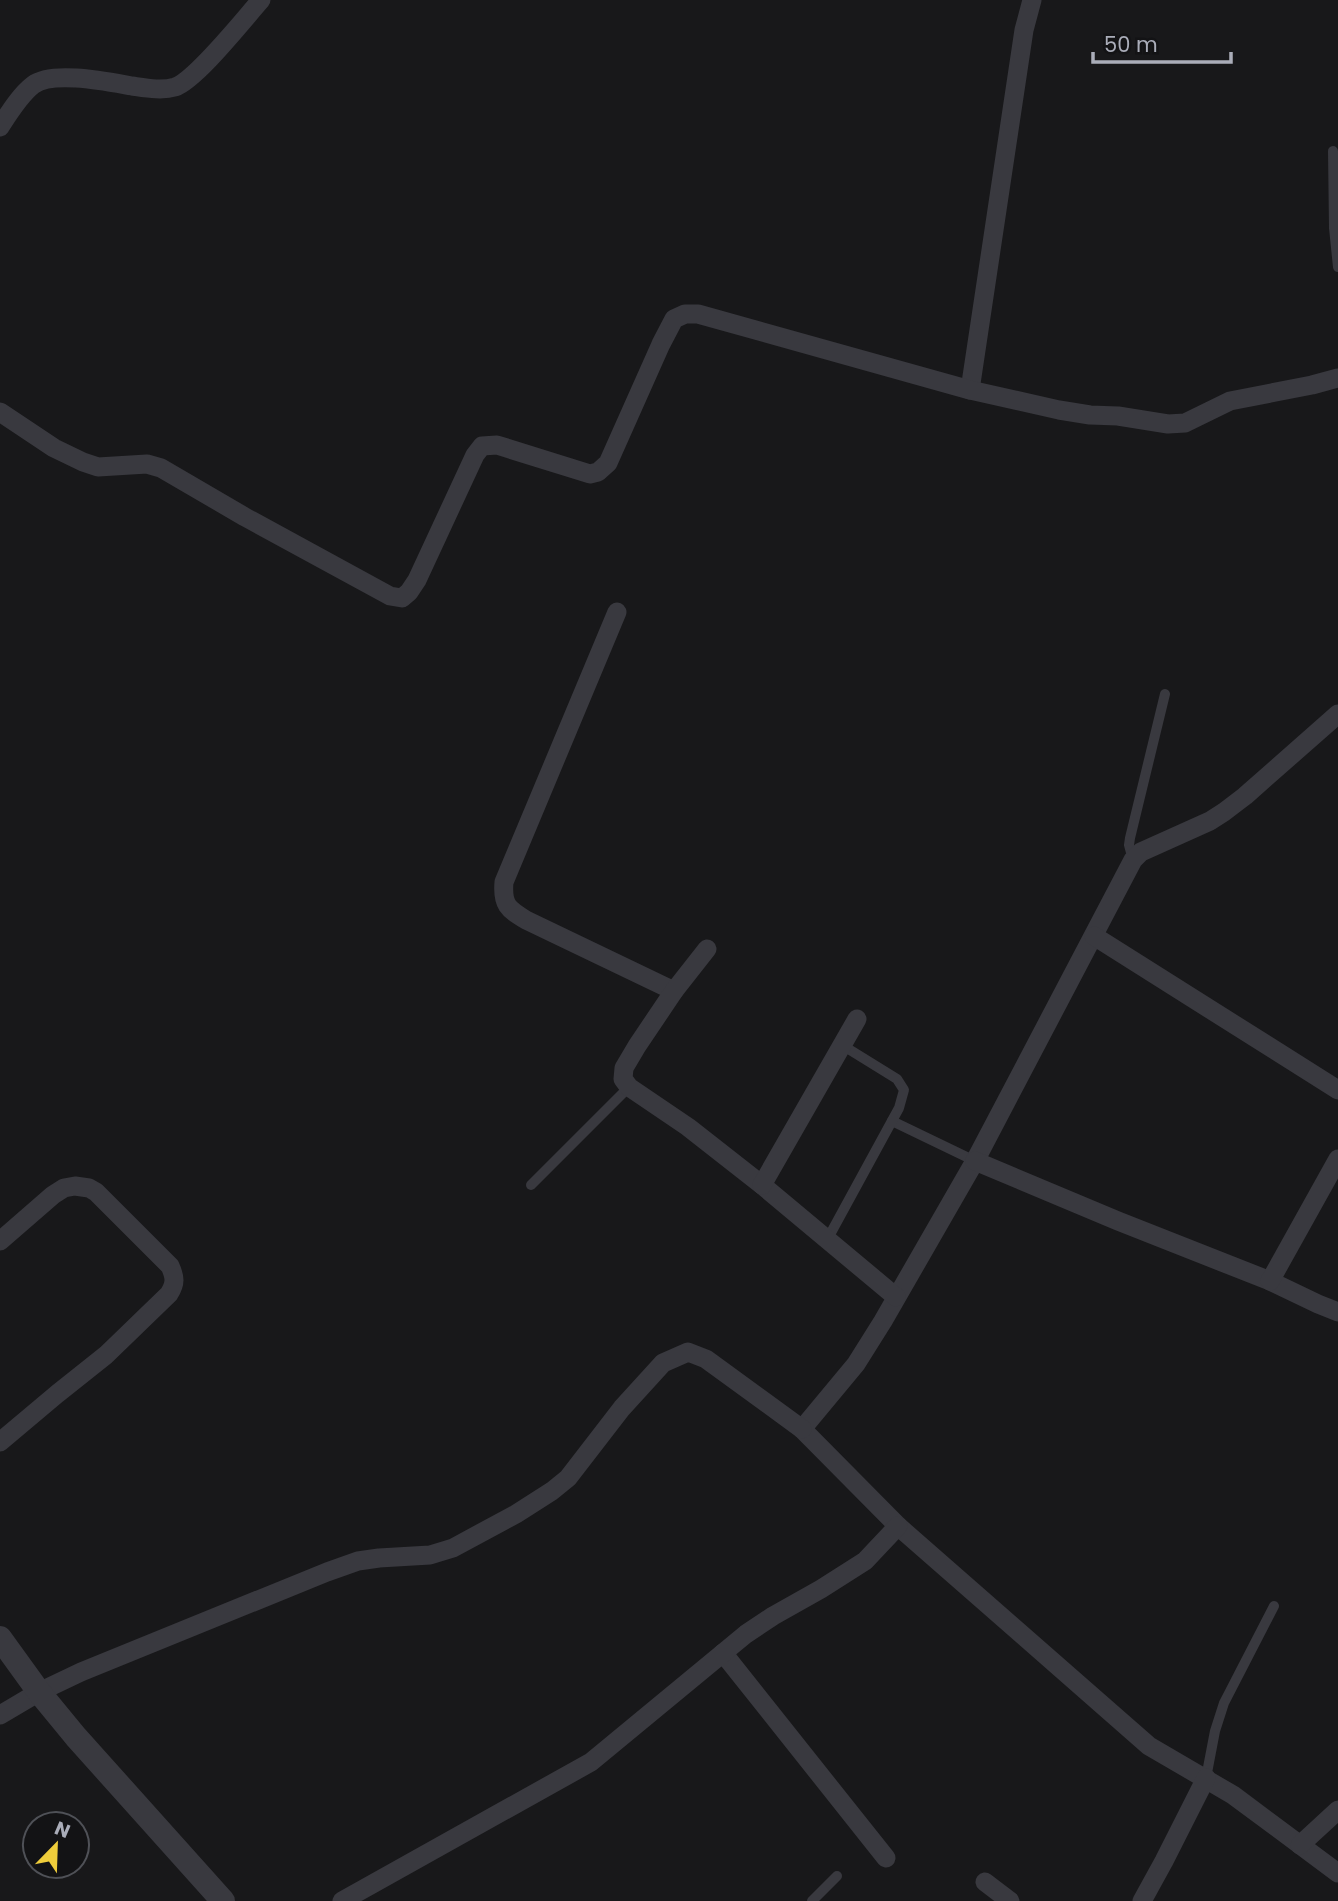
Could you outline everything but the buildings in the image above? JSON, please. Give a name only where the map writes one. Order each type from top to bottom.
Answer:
[{"type":"street","points":[[0,127],[34,83],[48,78],[86,79],[144,88],[174,88],[186,82],[261,0]]},
{"type":"street","points":[[970,390],[1022,40],[1032,0]]},
{"type":"street","points":[[0,412],[54,448],[83,463],[114,468],[147,464],[161,468],[378,590],[402,598],[417,580],[475,455],[482,446],[497,445],[590,474],[598,472],[608,463],[661,344],[674,319],[685,314],[698,314],[970,390],[1059,410],[1168,424],[1185,424],[1230,401],[1338,378]]},
{"type":"street","points":[[617,612],[504,882],[503,894],[508,908],[526,920],[674,991]]},
{"type":"street","points":[[802,1429],[856,1364],[896,1297],[975,1161],[1133,860],[1141,852],[1224,812],[1338,714]]},
{"type":"street","points":[[1094,936],[1338,1090]]},
{"type":"street","points":[[706,950],[637,1046],[624,1068],[623,1079],[629,1087],[688,1127],[762,1185],[896,1297]]},
{"type":"street","points":[[762,1185],[857,1019]]},
{"type":"street","points":[[1270,1281],[1338,1159]]},
{"type":"street","points":[[975,1161],[1270,1281],[1338,1312]]},
{"type":"street","points":[[0,1241],[64,1188],[89,1188],[170,1266],[175,1285],[106,1355],[0,1442]]},
{"type":"street","points":[[0,1716],[39,1692],[81,1672],[327,1572],[358,1561],[430,1555],[453,1548],[516,1514],[568,1478],[622,1408],[663,1363],[688,1352],[706,1359],[802,1429],[898,1526],[1149,1746],[1233,1795],[1338,1873]]},
{"type":"street","points":[[342,1901],[591,1762],[723,1653],[774,1616],[865,1561],[898,1526]]},
{"type":"street","points":[[0,1638],[76,1737],[223,1901]]},
{"type":"street","points":[[723,1653],[886,1858]]},
{"type":"street","points":[[1142,1901],[1206,1778]]},
{"type":"street","points":[[1300,1845],[1338,1810]]},
{"type":"street","points":[[985,1882],[1010,1901]]},
{"type":"lane","points":[[1333,151],[1334,228],[1338,267]]},
{"type":"lane","points":[[1133,860],[1129,845],[1165,694]]},
{"type":"lane","points":[[827,1240],[899,1108],[904,1090],[897,1079],[842,1045]]},
{"type":"lane","points":[[531,1185],[629,1087]]},
{"type":"lane","points":[[892,1121],[975,1161]]},
{"type":"lane","points":[[1206,1778],[1215,1731],[1224,1703],[1274,1606]]},
{"type":"lane","points":[[811,1901],[838,1876]]}]
